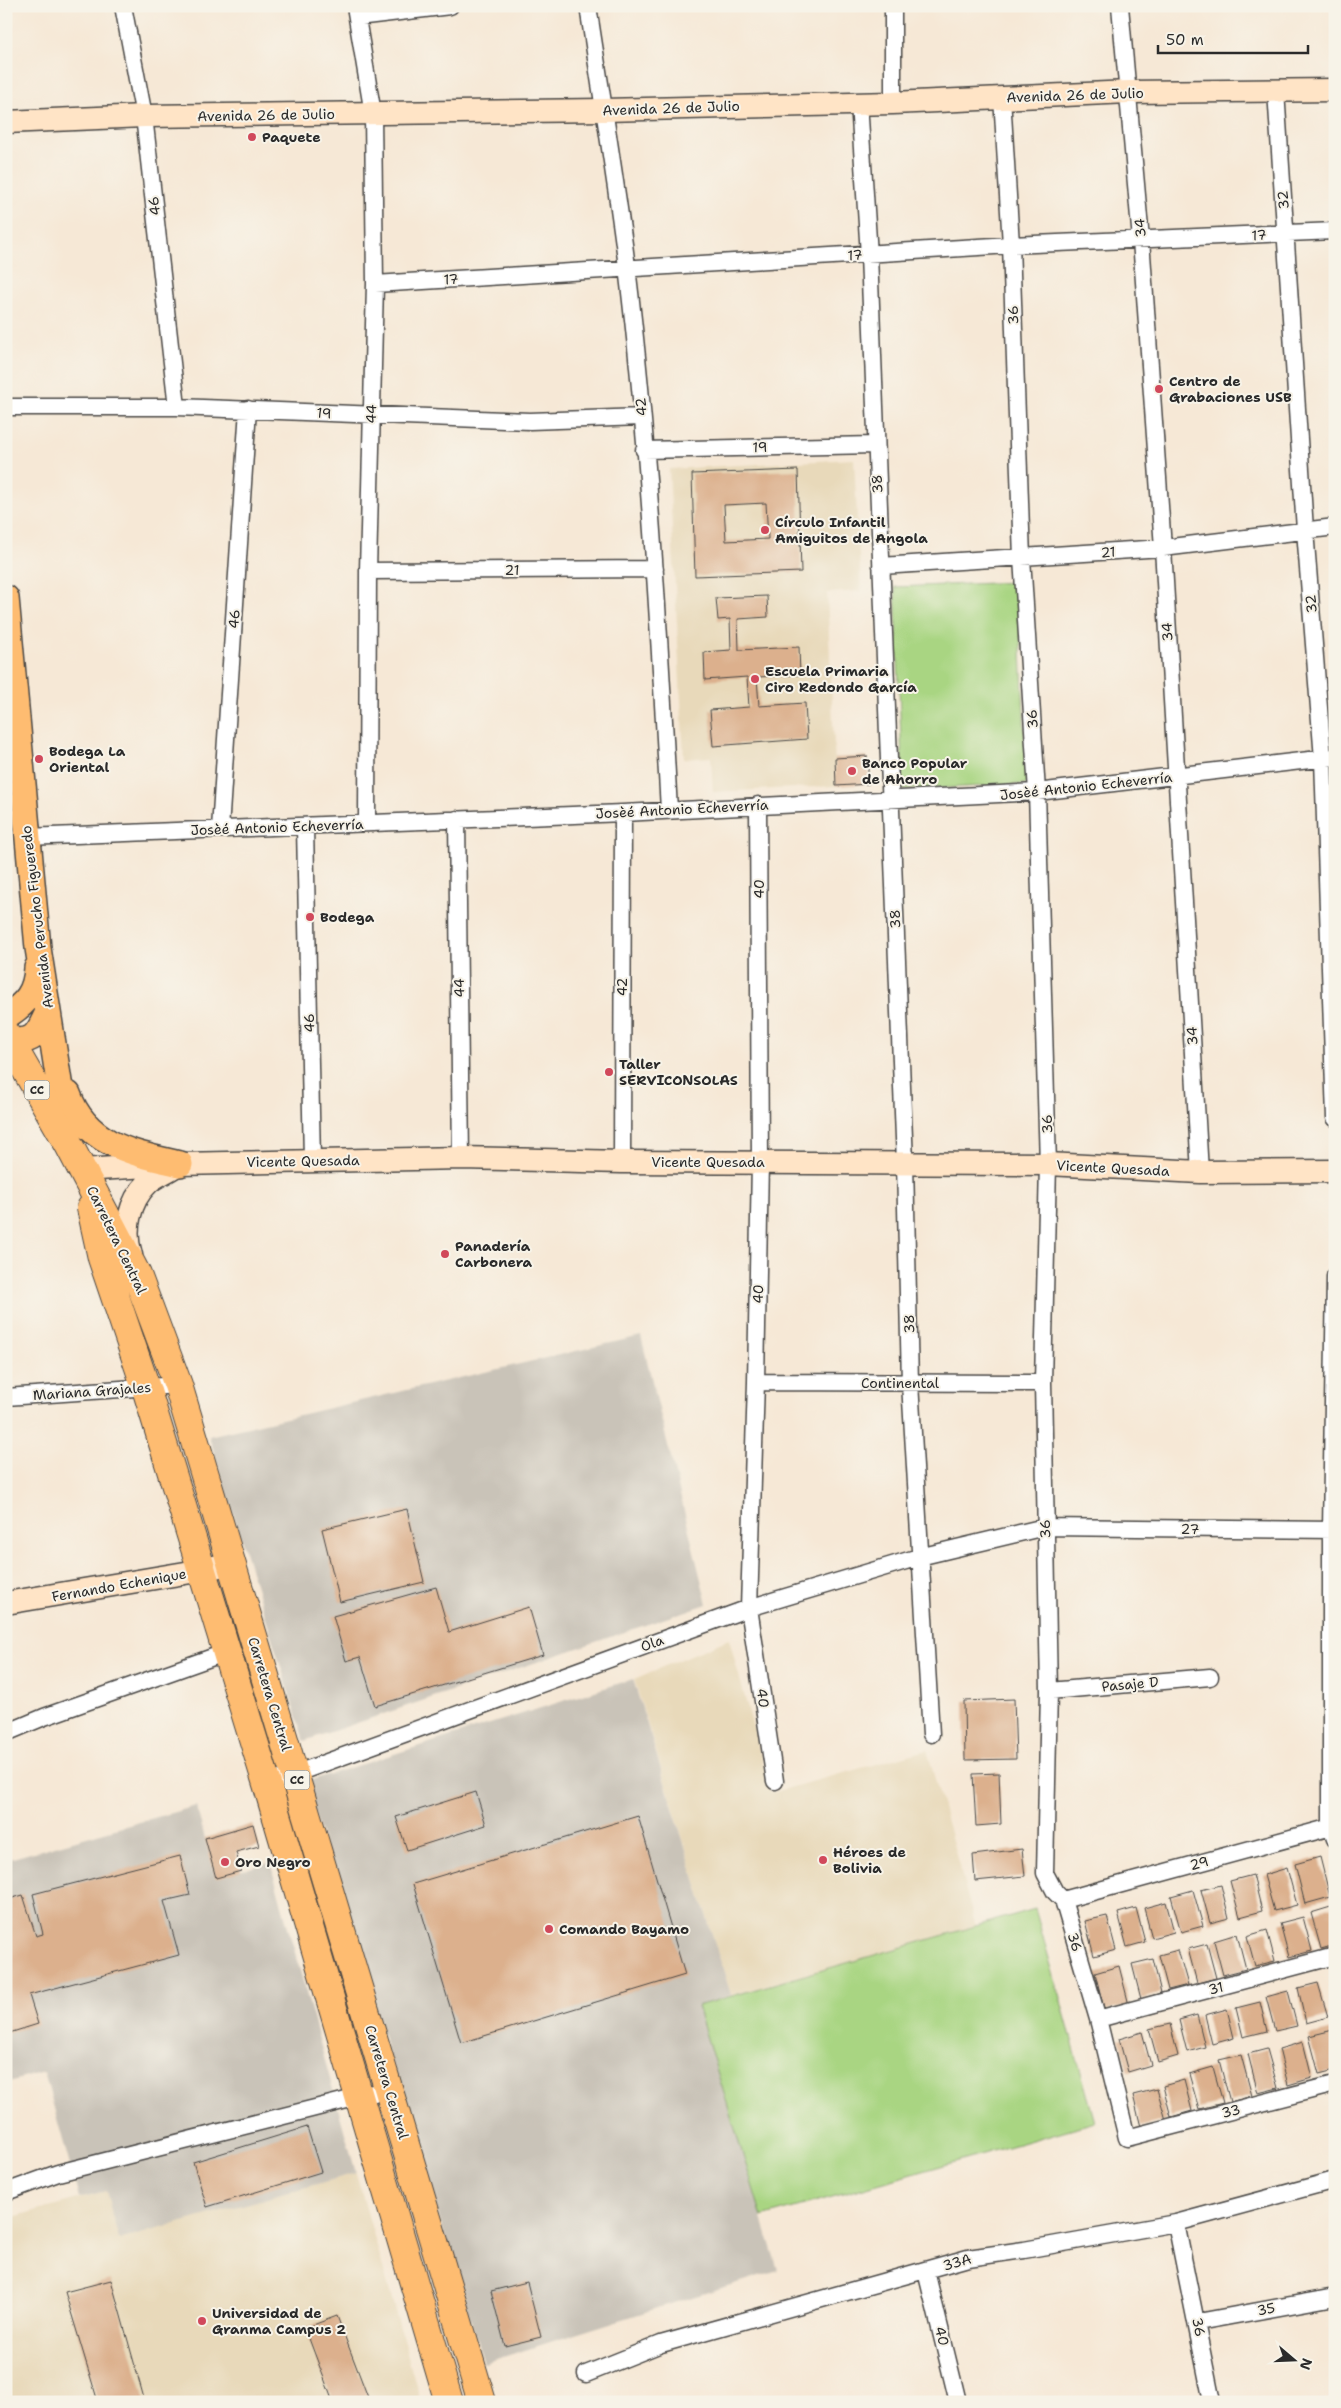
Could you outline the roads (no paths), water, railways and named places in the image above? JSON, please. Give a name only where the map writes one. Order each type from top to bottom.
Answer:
[{"type":"highway","name":"Carretera Central","points":[[7,1030],[137,1276],[178,1385],[482,2402]]},
{"type":"highway","name":"Carretera Central","points":[[82,1170],[102,1258],[146,1388],[203,1570],[449,2402]]},
{"type":"main road","name":"Avenida Perucho Figueredo","points":[[6,598],[38,948],[69,1145]]},
{"type":"main road","points":[[38,948],[37,979],[30,996],[7,1030],[23,1042],[31,1039],[39,1031],[48,1012]]},
{"type":"main road","points":[[55,1058],[70,1100],[82,1122],[108,1143],[134,1154],[180,1164]]},
{"type":"street","name":"46","points":[[123,6],[144,116],[178,407]]},
{"type":"street","points":[[356,12],[450,6]]},
{"type":"street","name":"42","points":[[588,6],[627,267],[656,569],[669,810]]},
{"type":"street","points":[[893,6],[894,103]]},
{"type":"street","points":[[1120,6],[1129,92]]},
{"type":"street","name":"44","points":[[356,12],[373,114],[375,284],[370,415],[367,823]]},
{"type":"street","name":"Avenida 26 de Julio","points":[[6,122],[144,116],[604,110],[894,103],[1129,92],[1335,90]]},
{"type":"street","name":"32","points":[[1276,91],[1305,530],[1329,758],[1335,1118]]},
{"type":"street","name":"34","points":[[1129,92],[1162,548],[1200,1172]]},
{"type":"street","name":"36","points":[[1002,97],[1011,245],[1022,558],[1036,792],[1048,1164],[1043,1383],[1049,1691],[1045,1873],[1063,1900],[1098,2020],[1127,2138]]},
{"type":"street","name":"38","points":[[859,103],[869,255],[875,445],[905,1163],[910,1383],[931,1734]]},
{"type":"street","name":"17","points":[[375,284],[627,267],[869,255],[1011,245],[1335,231]]},
{"type":"street","name":"19","points":[[6,407],[178,407],[530,421],[642,417]]},
{"type":"street","name":"46","points":[[220,829],[248,409]]},
{"type":"street","name":"19","points":[[644,450],[875,445]]},
{"type":"street","name":"21","points":[[881,566],[1162,548],[1335,527]]},
{"type":"street","name":"21","points":[[368,571],[656,569]]},
{"type":"street","name":"Josèé Antonio Echeverría","points":[[27,837],[623,813],[1036,792],[1329,758]]},
{"type":"street","name":"40","points":[[758,805],[760,1162],[749,1608],[775,1781]]},
{"type":"street","name":"42","points":[[622,1162],[623,813]]},
{"type":"street","name":"44","points":[[457,819],[461,1158]]},
{"type":"street","name":"46","points":[[305,827],[312,1160]]},
{"type":"street","name":"Vicente Quesada","points":[[82,1170],[180,1164],[461,1158],[622,1162],[1048,1164],[1200,1172],[1335,1171]]},
{"type":"street","points":[[137,1276],[128,1247],[127,1227],[132,1209],[149,1181],[180,1164]]},
{"type":"street","points":[[1334,1830],[1333,1530],[1335,1276]]},
{"type":"street","name":"Continental","points":[[756,1382],[1043,1383]]},
{"type":"street","name":"Mariana Grajales","points":[[6,1397],[178,1385]]},
{"type":"street","name":"27","points":[[1045,1527],[1333,1530]]},
{"type":"street","name":"Ola","points":[[267,1784],[749,1608],[919,1557],[1045,1527]]},
{"type":"street","name":"Fernando Echenique","points":[[6,1604],[203,1570],[230,1563]]},
{"type":"street","points":[[6,1734],[44,1717],[227,1652]]},
{"type":"street","name":"Pasaje D","points":[[1049,1691],[1210,1677]]},
{"type":"street","name":"29","points":[[1063,1900],[1334,1830]]},
{"type":"street","name":"31","points":[[1098,2020],[1335,1956]]},
{"type":"street","name":"33","points":[[1127,2138],[1335,2084]]},
{"type":"street","points":[[6,2192],[58,2174],[390,2089]]},
{"type":"street","name":"33A","points":[[586,2374],[661,2344],[968,2258],[1176,2223],[1335,2180]]},
{"type":"street","name":"36","points":[[1176,2223],[1198,2322],[1212,2402]]},
{"type":"street","name":"40","points":[[926,2271],[958,2402]]},
{"type":"street","name":"35","points":[[1198,2322],[1335,2297]]},
{"type":"place","name":"Paquete","points":[[252,137]]},
{"type":"place","name":"Centro de Grabaciones USB","points":[[1159,389]]},
{"type":"place","name":"Círculo Infantil Amiguitos de Angola","points":[[765,530]]},
{"type":"place","name":"Escuela Primaria Ciro Redondo García","points":[[755,679]]},
{"type":"place","name":"Bodega La Oriental","points":[[39,759]]},
{"type":"place","name":"Banco Popular de Ahorro","points":[[852,771]]},
{"type":"place","name":"Bodega","points":[[310,917]]},
{"type":"place","name":"Taller SERVICONSOLAS","points":[[609,1072]]},
{"type":"place","name":"Panadería Carbonera","points":[[445,1254]]},
{"type":"place","name":"Héroes de Bolivia","points":[[823,1860]]},
{"type":"place","name":"Oro Negro","points":[[225,1862]]},
{"type":"place","name":"Comando Bayamo","points":[[549,1929]]},
{"type":"place","name":"Universidad de Granma Campus 2","points":[[202,2321]]}]
